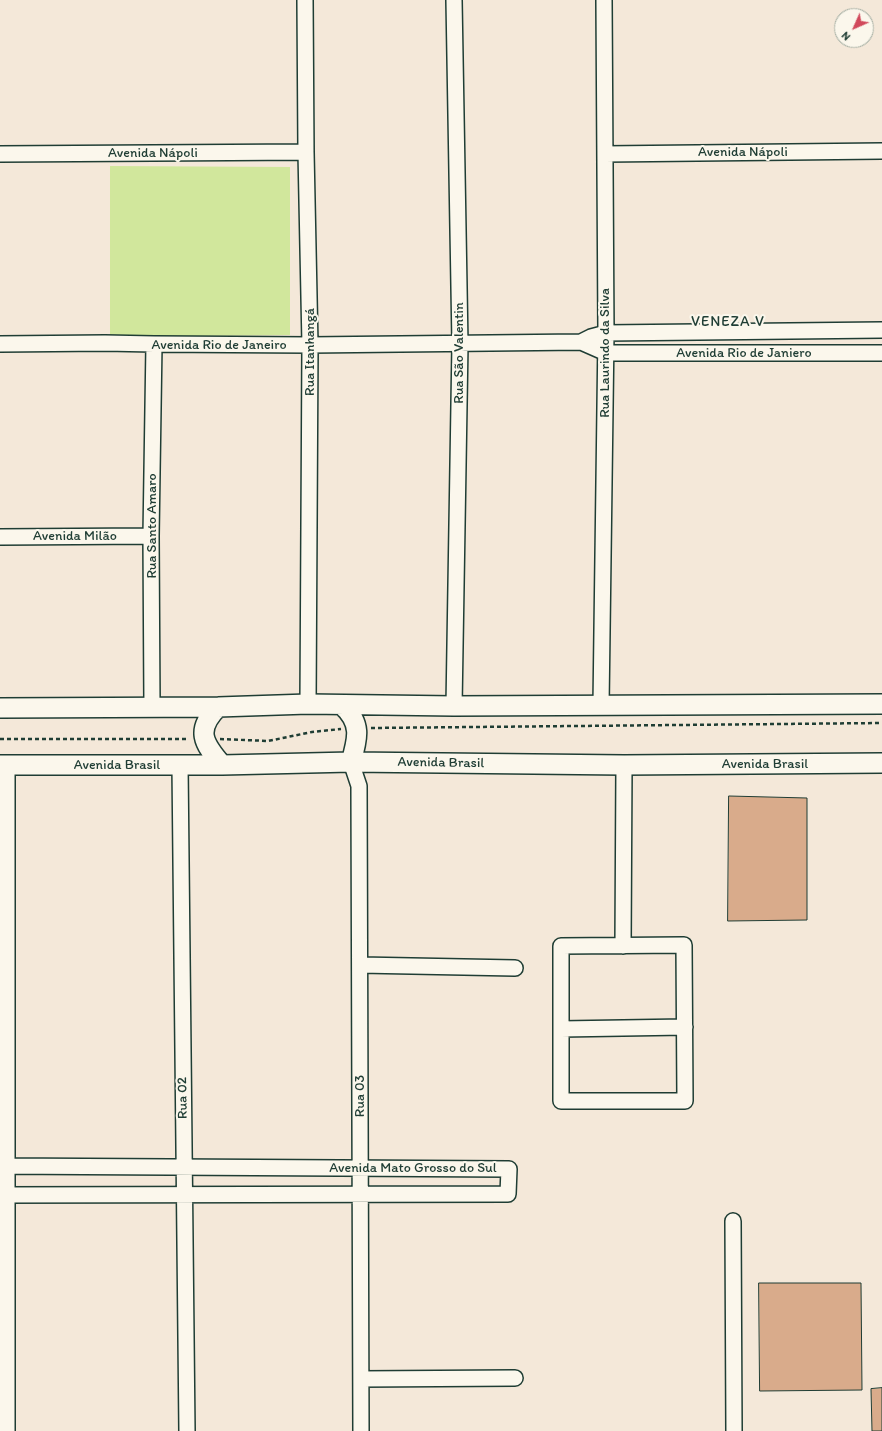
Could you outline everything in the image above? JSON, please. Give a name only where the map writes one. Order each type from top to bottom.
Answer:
[{"type":"main road","points":[[0,708],[308,704],[342,706],[454,706],[882,704]]},
{"type":"main road","points":[[218,706],[210,715],[205,724],[204,738],[209,750],[222,765]]},
{"type":"main road","points":[[342,706],[355,720],[356,741],[351,762]]},
{"type":"main road","name":"Avenida Brasil","points":[[4,765],[222,765],[351,762],[624,764],[882,763]]},
{"type":"street","name":"Rua Itanhangá","points":[[305,0],[306,152],[310,345],[308,704]]},
{"type":"street","name":"Rua São Valentin","points":[[454,0],[460,344],[454,706]]},
{"type":"street","name":"Rua Laurindo da Silva","points":[[601,705],[606,353],[604,0]]},
{"type":"street","name":"Avenida Nápoli","points":[[605,154],[882,151]]},
{"type":"street","name":"Avenida Nápoli","points":[[0,154],[306,152]]},
{"type":"street","name":"Avenida Rio de Janeiro","points":[[581,342],[591,337],[606,333],[882,330]]},
{"type":"street","name":"Avenida Rio de Janeiro","points":[[0,344],[105,343],[310,345],[581,342],[606,353]]},
{"type":"street","name":"Rua Santo Amaro","points":[[152,707],[151,536],[154,344]]},
{"type":"street","name":"Avenida Rio de Janiero","points":[[606,353],[882,353]]},
{"type":"street","name":"Avenida Milão","points":[[0,537],[151,536]]},
{"type":"street","name":"Rua 03","points":[[351,762],[359,786],[362,1431]]},
{"type":"street","name":"Rua 02","points":[[180,764],[187,1431]]},
{"type":"street","points":[[623,946],[624,764]]},
{"type":"street","points":[[4,765],[4,1195],[7,1431]]},
{"type":"street","points":[[561,946],[684,946],[685,1027],[685,1102],[561,1101],[561,946]]},
{"type":"street","points":[[360,965],[515,968]]},
{"type":"street","points":[[561,1029],[685,1027]]},
{"type":"street","name":"Avenida Mato Grosso do Sul","points":[[4,1166],[509,1169],[508,1194],[4,1195]]},
{"type":"street","points":[[733,1221],[734,1431]]},
{"type":"street","points":[[361,1380],[515,1378]]},
{"type":"path","points":[[0,739],[204,738],[268,741],[312,732],[356,728],[882,723]]},
{"type":"green space","points":[[110,166],[290,167],[290,335],[110,337]]},
{"type":"building","points":[[729,796],[807,798],[807,920],[728,921]]},
{"type":"building","points":[[759,1283],[861,1283],[862,1390],[760,1391]]},
{"type":"building","points":[[882,1388],[882,1431],[872,1431],[871,1389]]},
{"type":"district","name":"VENEZA V","points":[[728,322]]}]
